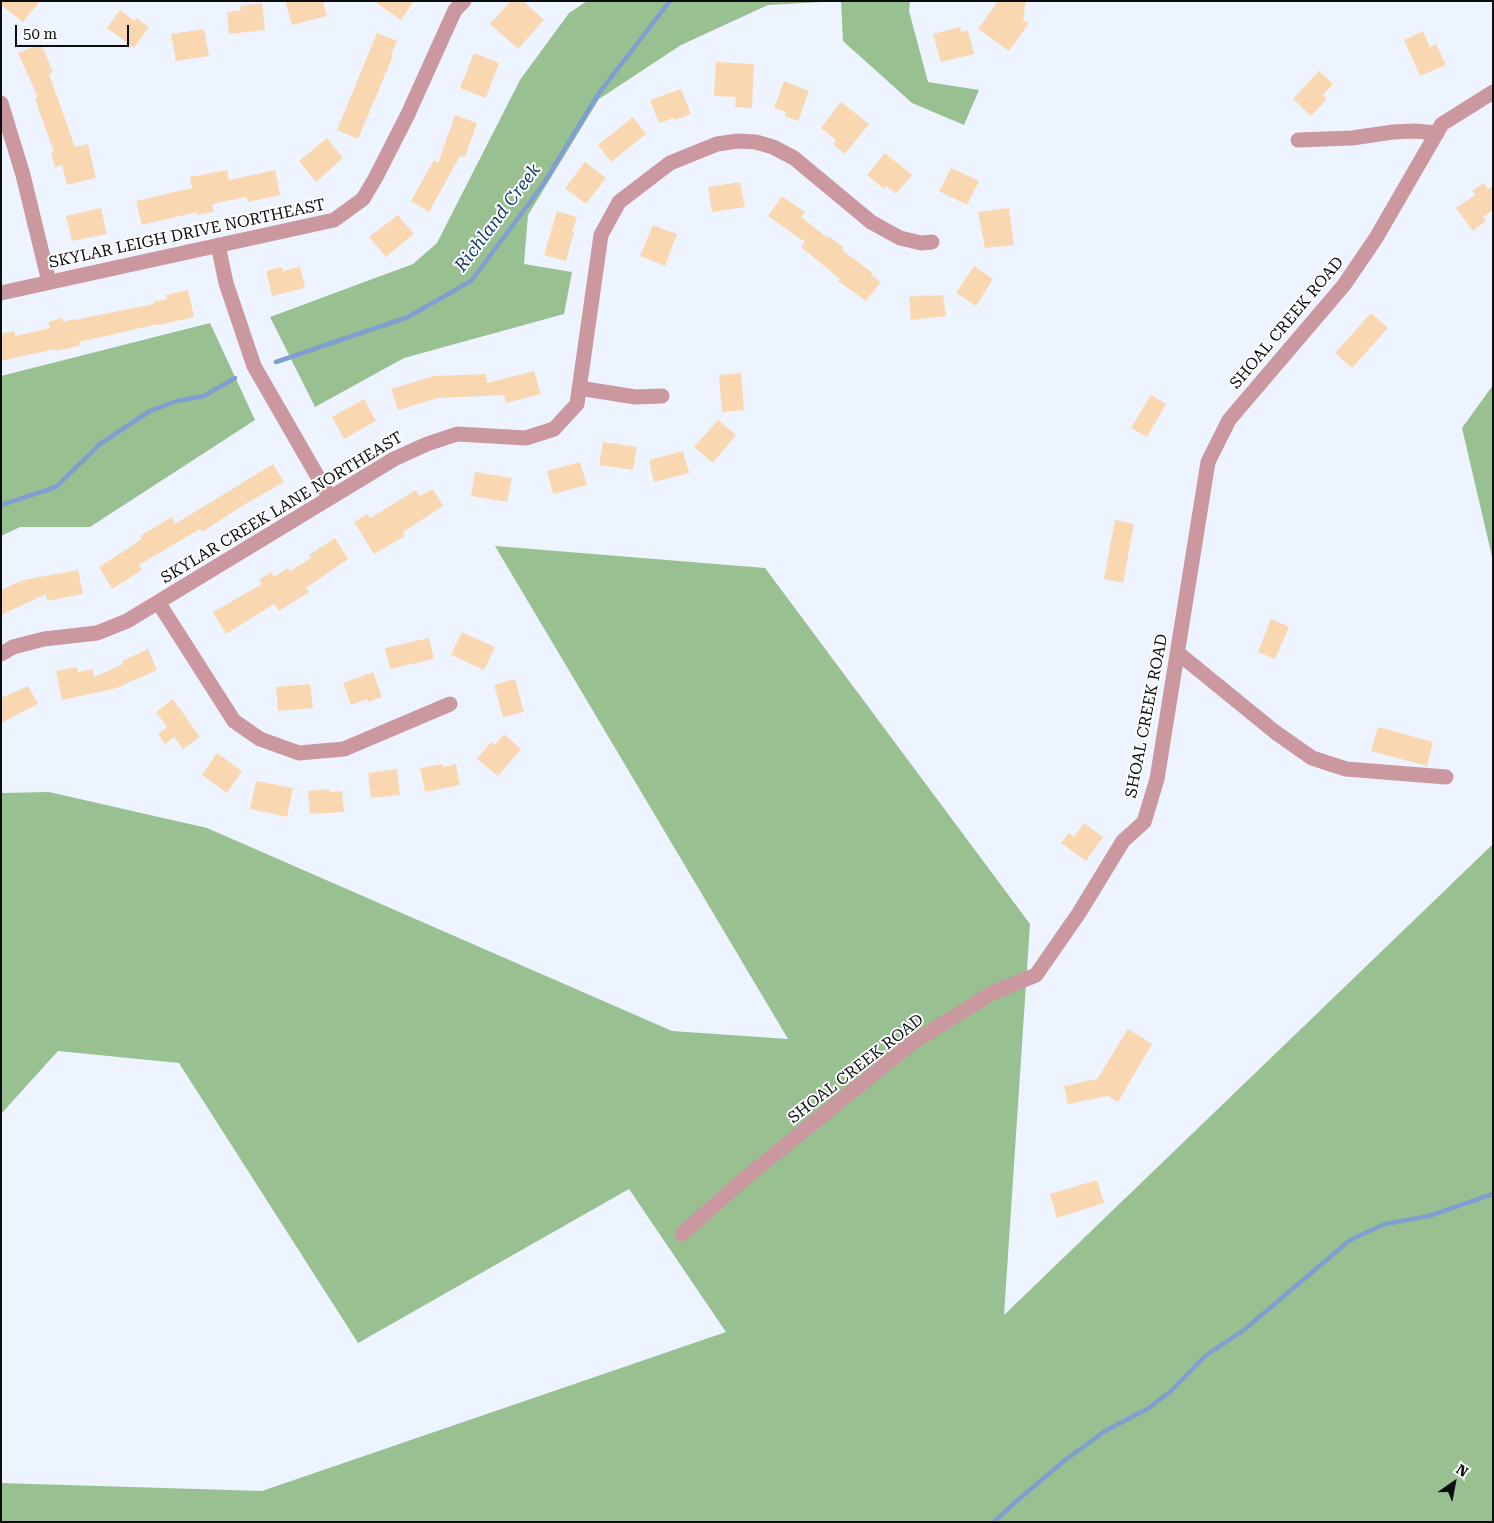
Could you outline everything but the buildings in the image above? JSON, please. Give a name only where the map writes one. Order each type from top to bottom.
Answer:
[{"type":"street","name":"SKYLAR LEIGH DRIVE NORTHEAST","points":[[1,293],[334,220],[363,199],[408,114],[456,10],[464,1]]},
{"type":"street","name":"SHOAL CREEK ROAD","points":[[682,1234],[744,1179],[912,1043],[992,993],[1036,975],[1079,914],[1123,841],[1144,822],[1157,779],[1208,462],[1228,420],[1344,285],[1376,238],[1442,124],[1493,92]]},
{"type":"street","points":[[1,103],[23,175],[49,282]]},
{"type":"street","points":[[1298,140],[1352,138],[1393,132],[1437,133]]},
{"type":"street","name":"SKYLAR CREEK LANE NORTHEAST","points":[[1,654],[13,647],[44,639],[98,633],[127,621],[394,459],[427,444],[457,434],[526,438],[554,429],[577,404],[601,235],[619,202],[670,163],[717,144],[738,141],[756,142],[774,147],[794,158],[871,222],[900,238],[921,243],[932,242]]},
{"type":"street","points":[[218,245],[226,283],[254,366],[330,498]]},
{"type":"street","points":[[580,388],[635,397],[662,396]]},
{"type":"street","points":[[158,602],[234,722],[260,739],[299,753],[344,749],[450,704]]},
{"type":"street","points":[[1178,654],[1275,732],[1312,758],[1346,769],[1446,778]]},
{"type":"green space","points":[[587,1],[841,1],[768,5],[681,45],[599,99],[528,215],[524,264],[572,272],[564,314],[404,358],[315,407],[270,317],[413,264],[437,243],[520,80],[569,13]]},
{"type":"green space","points":[[841,1],[910,1],[909,11],[928,82],[979,90],[964,125],[912,103],[843,41]]},
{"type":"green space","points":[[210,323],[255,420],[90,527],[20,527],[1,536],[1,376]]},
{"type":"green space","points":[[1493,385],[1493,561],[1462,428]]},
{"type":"green space","points":[[495,546],[765,568],[1030,924],[1004,1315],[1493,844],[1493,1522],[1,1522],[1,1483],[262,1491],[726,1332],[629,1189],[358,1343],[179,1063],[58,1051],[1,1114],[1,793],[49,792],[207,828],[672,1031],[788,1039]]},
{"type":"waterway","name":"Richland Creek","points":[[276,362],[408,317],[471,281],[542,186],[599,93],[670,1]]},
{"type":"waterway","name":"Richland Creek","points":[[1,505],[56,487],[100,444],[150,411],[177,401],[204,396],[235,378]]},
{"type":"waterway","points":[[994,1522],[1064,1461],[1105,1431],[1149,1408],[1171,1391],[1205,1356],[1244,1330],[1350,1240],[1385,1224],[1429,1216],[1493,1194]]}]
